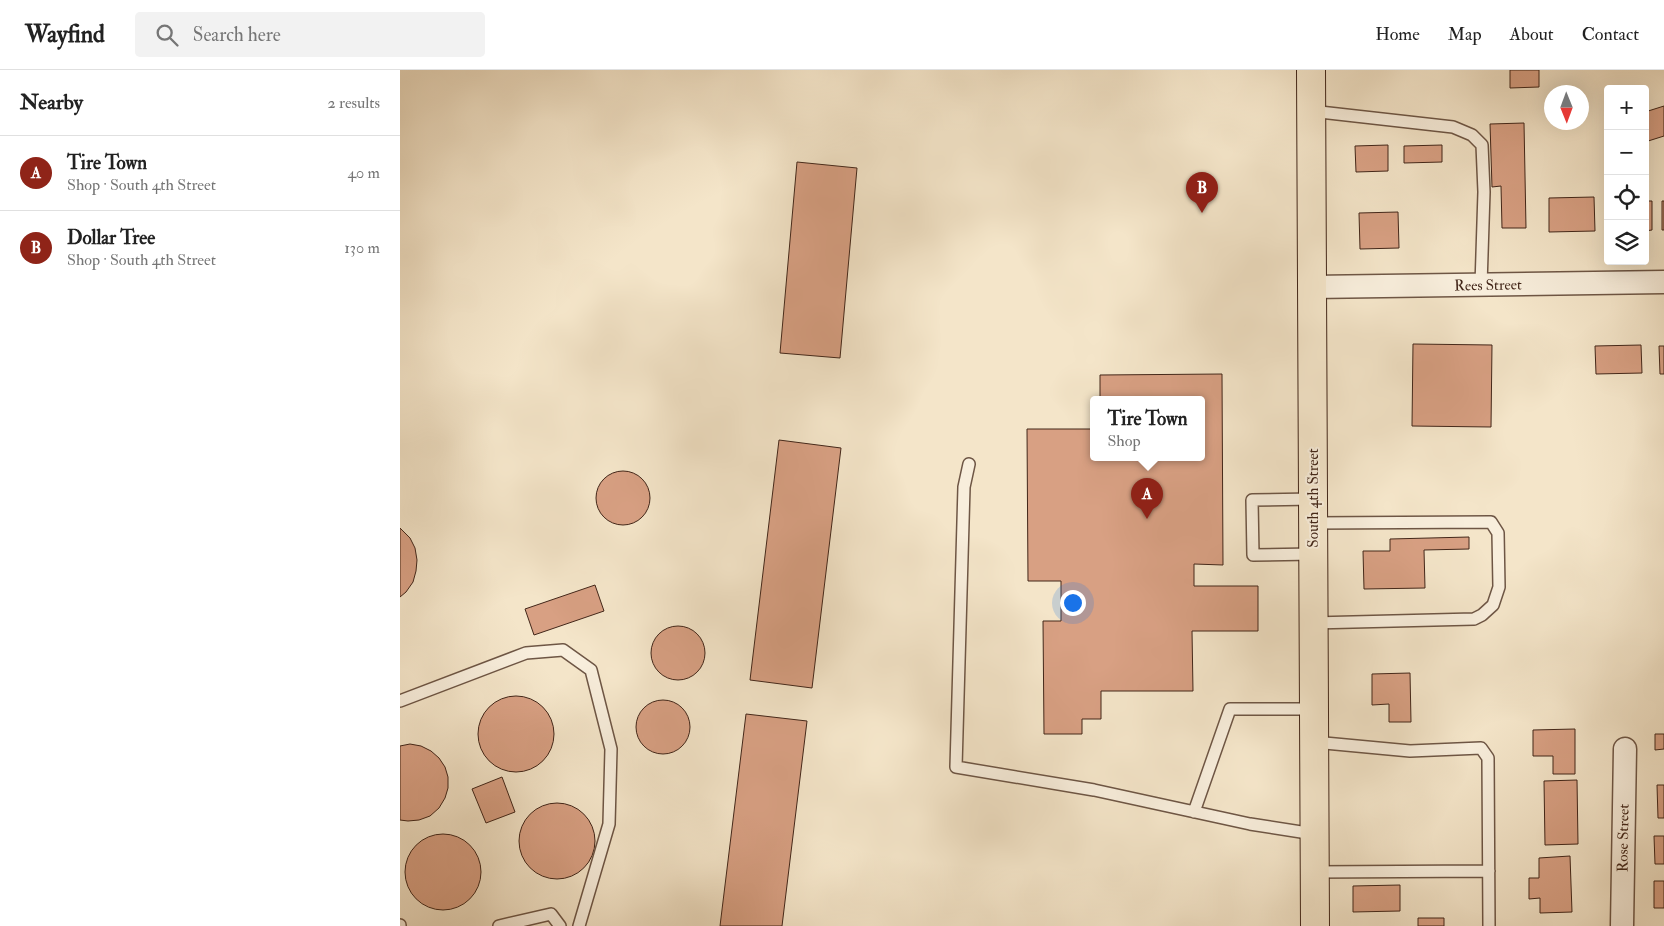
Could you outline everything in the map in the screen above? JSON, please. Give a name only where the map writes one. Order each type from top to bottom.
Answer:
[{"type":"highway","name":"South 4th Street","points":[[1311,70],[1315,926]]},
{"type":"street","name":"Rees Street","points":[[1312,287],[1664,282]]},
{"type":"street","name":"Rose Street","points":[[1622,926],[1625,749]]},
{"type":"lane","points":[[1311,111],[1453,127],[1472,135],[1482,145],[1484,192],[1481,285]]},
{"type":"lane","points":[[969,464],[964,487],[956,767],[1094,790],[1250,824],[1314,834]]},
{"type":"lane","points":[[1313,554],[1253,555],[1252,500],[1313,511],[1491,522],[1498,533],[1499,587],[1493,605],[1482,615],[1474,619],[1313,623]]},
{"type":"lane","points":[[400,702],[526,653],[563,650],[591,670],[610,748],[609,824],[579,926]]},
{"type":"lane","points":[[1194,812],[1230,709],[1314,709]]},
{"type":"lane","points":[[1314,742],[1410,751],[1481,748],[1488,758],[1489,926]]},
{"type":"lane","points":[[1314,872],[1489,871]]},
{"type":"lane","points":[[499,926],[551,914],[560,926]]},
{"type":"building","points":[[1510,70],[1539,70],[1539,87],[1510,88]]},
{"type":"building","points":[[1664,106],[1664,136],[1649,141],[1649,130],[1649,111]]},
{"type":"building","points":[[1524,123],[1526,228],[1502,228],[1501,186],[1492,187],[1490,124]]},
{"type":"building","points":[[1388,145],[1388,171],[1356,172],[1355,146]]},
{"type":"building","points":[[1442,145],[1442,162],[1404,163],[1404,146]]},
{"type":"building","points":[[797,162],[857,168],[840,358],[780,353]]},
{"type":"building","points":[[1594,197],[1595,231],[1549,232],[1549,198]]},
{"type":"building","points":[[1649,201],[1652,201],[1652,230],[1649,230]]},
{"type":"building","points":[[1662,201],[1664,201],[1664,230],[1662,230]]},
{"type":"building","points":[[1398,212],[1399,248],[1360,249],[1359,213]]},
{"type":"building","points":[[1413,344],[1492,345],[1491,427],[1412,426]]},
{"type":"building","points":[[1641,345],[1642,373],[1596,374],[1595,346]]},
{"type":"building","points":[[1659,346],[1664,346],[1664,374],[1660,374]]},
{"type":"building","points":[[1222,374],[1223,565],[1194,564],[1194,586],[1258,586],[1258,631],[1192,631],[1193,691],[1101,691],[1101,719],[1082,719],[1082,734],[1044,734],[1043,621],[1061,621],[1061,581],[1028,581],[1027,429],[1090,429],[1090,461],[1205,461],[1205,396],[1100,396],[1100,375]]},
{"type":"building","points":[[779,440],[841,448],[812,688],[750,680]]},
{"type":"building","points":[[618,471],[628,471],[638,475],[646,483],[650,498],[646,513],[638,521],[628,525],[618,525],[608,521],[600,513],[596,503],[596,493],[600,483],[608,475]]},
{"type":"building","points":[[400,528],[410,538],[415,548],[417,560],[413,582],[400,597]]},
{"type":"building","points":[[1469,537],[1469,549],[1424,550],[1425,588],[1364,589],[1363,551],[1390,551],[1390,539]]},
{"type":"building","points":[[595,585],[604,611],[534,635],[525,609]]},
{"type":"building","points":[[673,626],[683,626],[693,630],[701,638],[705,653],[701,668],[693,676],[683,680],[673,680],[663,676],[655,668],[651,658],[651,648],[655,638],[663,630]]},
{"type":"building","points":[[1410,673],[1411,722],[1389,722],[1389,704],[1372,705],[1372,674]]},
{"type":"building","points":[[509,696],[523,696],[537,702],[548,713],[554,727],[551,749],[543,761],[523,772],[509,772],[495,766],[484,755],[478,741],[478,727],[484,713],[495,702]]},
{"type":"building","points":[[658,700],[668,700],[678,704],[686,712],[690,727],[686,742],[678,750],[668,754],[658,754],[648,750],[640,742],[636,732],[636,722],[640,712],[648,704]]},
{"type":"building","points":[[746,714],[807,721],[782,926],[720,926]]},
{"type":"building","points":[[1575,729],[1575,774],[1553,774],[1553,756],[1533,756],[1533,730]]},
{"type":"building","points":[[1655,734],[1664,734],[1664,749],[1655,750]]},
{"type":"building","points":[[410,744],[421,746],[439,758],[445,767],[448,777],[448,788],[439,808],[430,816],[408,821],[400,820],[400,746]]},
{"type":"building","points":[[502,777],[515,812],[486,823],[472,789]]},
{"type":"building","points":[[1577,780],[1578,844],[1545,845],[1544,781]]},
{"type":"building","points":[[1657,785],[1664,785],[1664,818],[1658,818]]},
{"type":"building","points":[[550,803],[564,803],[578,809],[589,820],[595,834],[592,856],[584,868],[564,879],[550,879],[536,873],[525,862],[519,848],[519,834],[525,820],[536,809]]},
{"type":"building","points":[[436,834],[450,834],[464,840],[475,851],[481,865],[478,887],[470,899],[450,910],[436,910],[422,904],[411,893],[405,879],[405,865],[411,851],[422,840]]},
{"type":"building","points":[[1654,836],[1664,836],[1664,864],[1655,864]]},
{"type":"building","points":[[1570,856],[1572,912],[1540,913],[1540,898],[1529,899],[1529,878],[1539,878],[1539,858]]},
{"type":"building","points":[[1654,881],[1664,881],[1664,908],[1654,908]]},
{"type":"building","points":[[1400,885],[1400,911],[1353,912],[1353,886]]},
{"type":"building","points":[[1418,918],[1444,918],[1444,926],[1418,926]]},
{"type":"place","name":"Dollar Tree","points":[[1202,213]]},
{"type":"place","name":"Tire Town","points":[[1147,519]]}]
